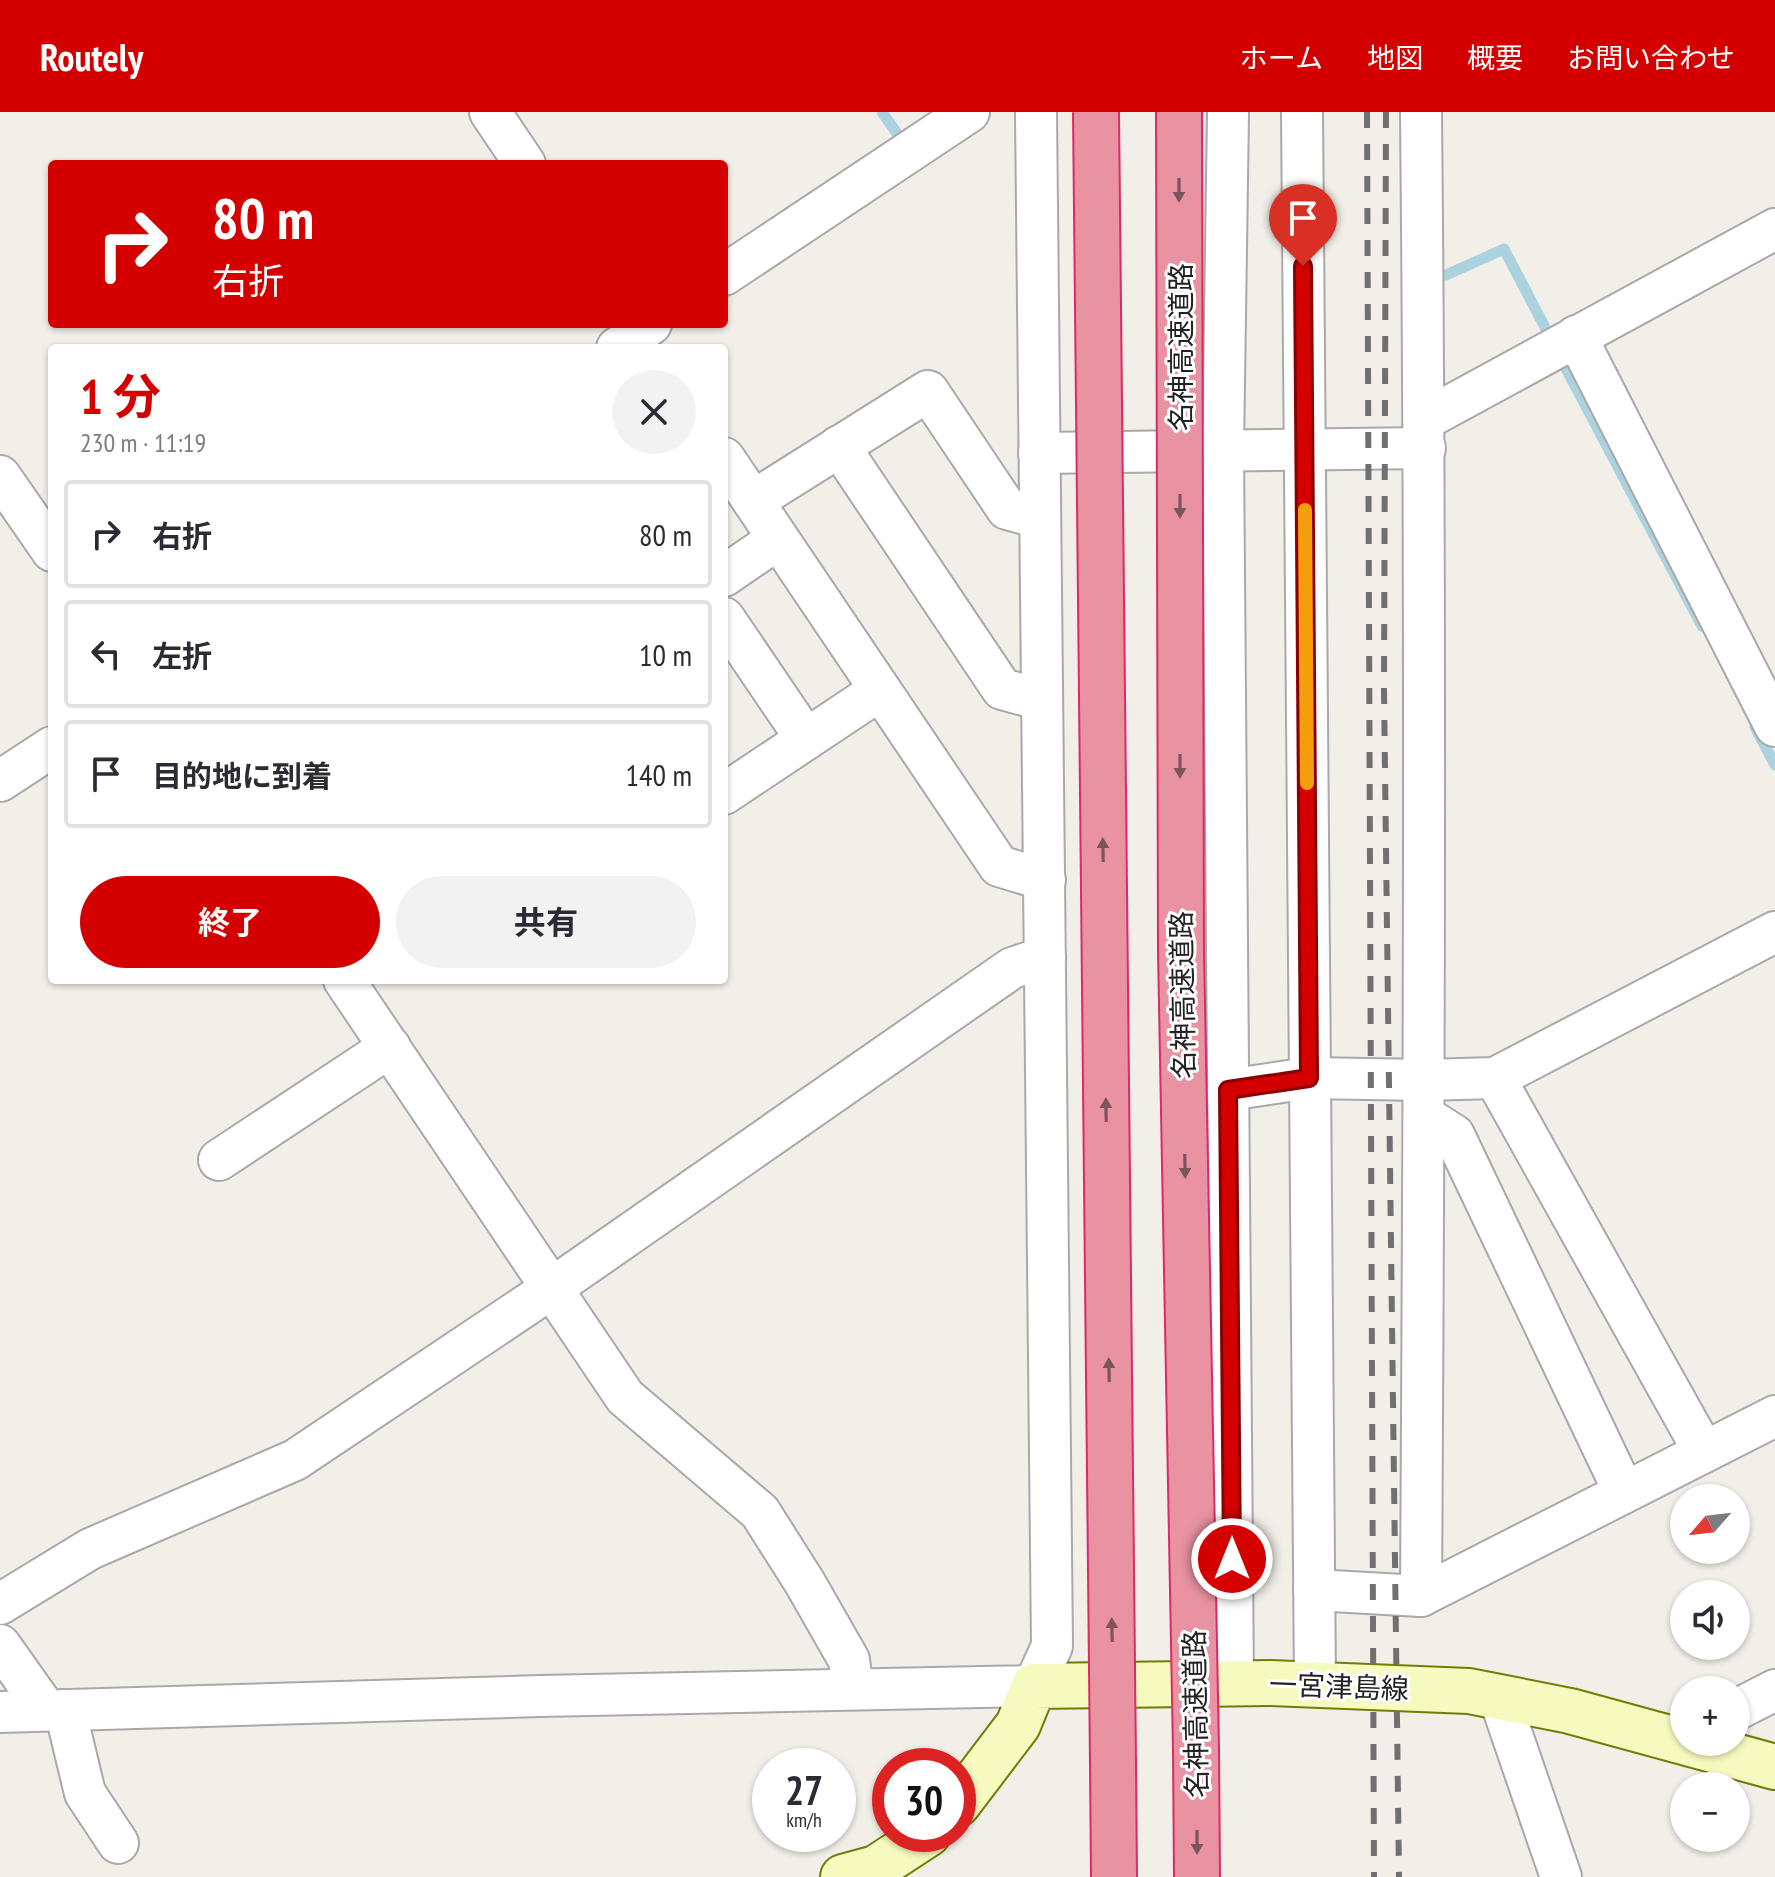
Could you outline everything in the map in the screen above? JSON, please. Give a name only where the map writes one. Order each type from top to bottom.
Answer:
[{"type":"highway","points":[[1096,112],[1114,1877]]},
{"type":"highway","name":"名神高速道路","points":[[1179,112],[1180,936],[1197,1877]]},
{"type":"main road","name":"一宮津島線","points":[[1034,1686],[1270,1683],[1469,1691],[1570,1711],[1670,1737]]},
{"type":"main road","points":[[976,1780],[1018,1725],[1034,1686]]},
{"type":"main road","name":"一宮津島線","points":[[1737,1756],[1775,1767]]},
{"type":"main road","points":[[843,1877],[876,1868],[900,1852]]},
{"type":"street","points":[[490,112],[522,160]]},
{"type":"street","points":[[728,272],[969,112]]},
{"type":"street","points":[[0,1712],[1034,1686],[1052,1646],[1036,112]]},
{"type":"street","points":[[1228,112],[1223,451],[1233,1684]]},
{"type":"street","points":[[1302,112],[1315,1685]]},
{"type":"street","points":[[1421,112],[1424,434],[1421,1596]]},
{"type":"street","points":[[1039,453],[1304,450],[1424,434],[1576,336],[1775,229]]},
{"type":"street","points":[[1576,336],[1775,726]]},
{"type":"street","points":[[753,501],[928,391],[1007,509],[1040,518]]},
{"type":"street","points":[[839,446],[1002,689],[1042,700]]},
{"type":"street","points":[[728,464],[999,866],[1045,880]]},
{"type":"street","points":[[0,476],[48,545]]},
{"type":"street","points":[[728,573],[778,539]]},
{"type":"street","points":[[728,624],[806,739]]},
{"type":"street","points":[[728,791],[880,690]]},
{"type":"street","points":[[0,781],[48,750]]},
{"type":"street","points":[[1228,1090],[1309,1078],[1424,1098],[1495,1078],[1775,932]]},
{"type":"street","points":[[0,1604],[90,1549],[295,1460],[552,1288],[1012,968],[1045,957]]},
{"type":"street","points":[[347,984],[625,1397],[760,1512],[849,1660],[853,1689]]},
{"type":"street","points":[[219,1160],[390,1047]]},
{"type":"street","points":[[1495,1078],[1704,1452]]},
{"type":"street","points":[[1424,1098],[1454,1135],[1624,1492]]},
{"type":"street","points":[[1314,1590],[1421,1596],[1775,1416]]},
{"type":"street","points":[[0,1645],[56,1710],[85,1793],[118,1843]]},
{"type":"street","points":[[1750,1703],[1775,1690]]},
{"type":"street","points":[[1499,1697],[1561,1877]]},
{"type":"waterway","points":[[882,112],[901,139]]},
{"type":"waterway","points":[[1446,275],[1504,249],[1549,335]]},
{"type":"waterway","points":[[1562,361],[1702,626]]},
{"type":"waterway","points":[[1755,727],[1775,765]]},
{"type":"railway","points":[[1367,112],[1374,1877]]},
{"type":"railway","points":[[1386,112],[1384,690],[1399,1877]]},
{"type":"slow traffic","points":[[1305,510],[1307,783]]},
{"type":"route","points":[[1232,1559],[1228,1090],[1309,1078],[1303,266]]}]
